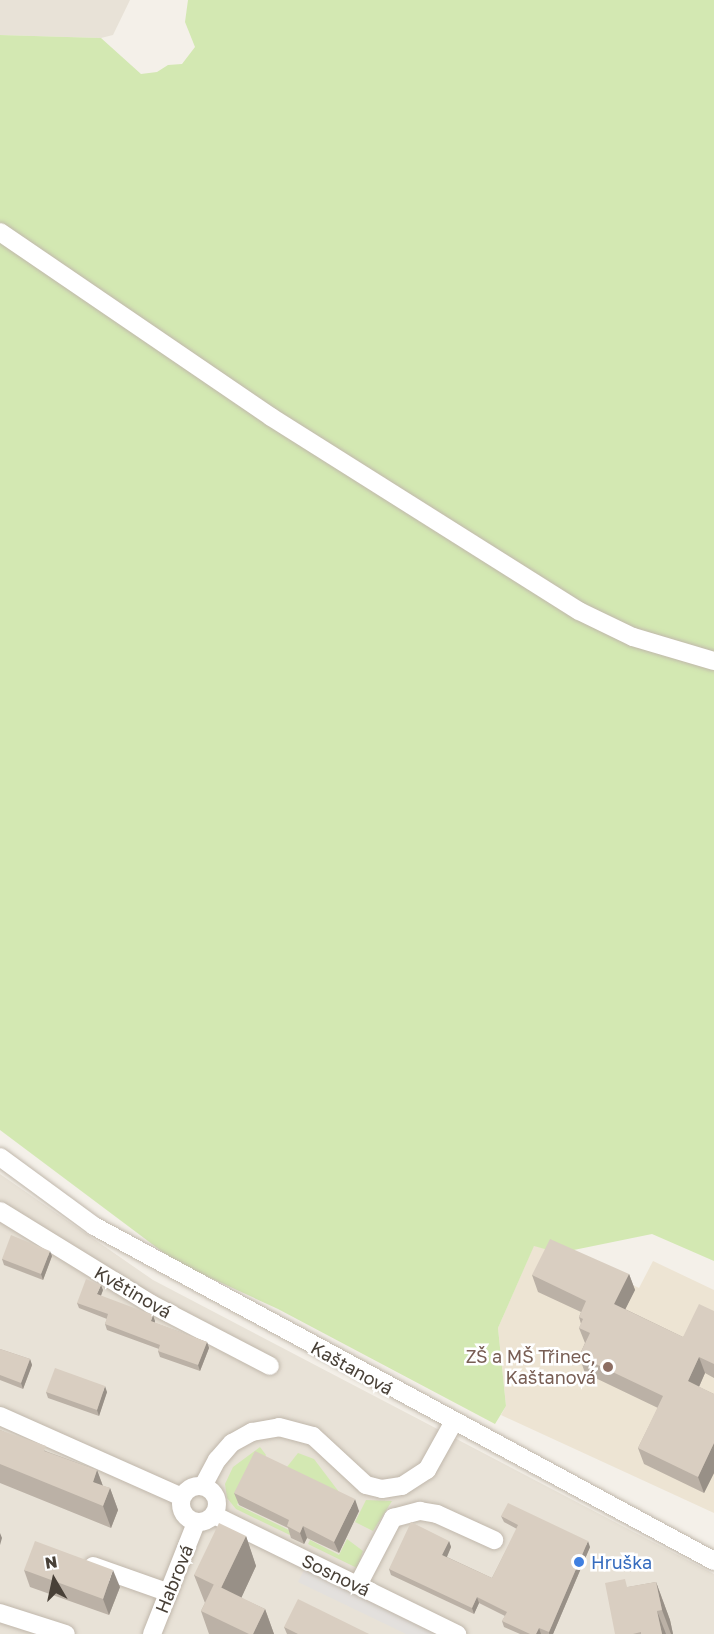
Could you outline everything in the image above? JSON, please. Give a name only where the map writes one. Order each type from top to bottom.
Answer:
[{"type":"street","points":[[0,232],[271,417],[579,610],[633,637],[714,661]]},
{"type":"street","name":"Kaštanová","points":[[0,1157],[94,1226],[453,1423],[714,1562]]},
{"type":"street","name":"Květinová","points":[[0,1211],[151,1304],[270,1366]]},
{"type":"street","points":[[0,1416],[182,1497]]},
{"type":"street","points":[[203,1486],[217,1460],[232,1443],[252,1432],[279,1427],[317,1439],[366,1485],[382,1489],[402,1486],[427,1470],[453,1423]]},
{"type":"street","points":[[188,1486],[203,1486],[213,1498],[214,1515],[205,1524],[196,1524],[186,1514],[182,1497],[188,1486]]},
{"type":"street","points":[[358,1586],[393,1518],[420,1511],[437,1514],[494,1540]]},
{"type":"street","name":"Sosnová","points":[[214,1515],[457,1634]]},
{"type":"street","name":"Habrová","points":[[152,1634],[196,1524]]},
{"type":"street","points":[[80,1561],[168,1592]]},
{"type":"street","points":[[0,1613],[25,1628],[66,1634]]},
{"type":"shaded area","points":[[0,0],[130,0],[113,35],[101,38],[0,35]]},
{"type":"shaded area","points":[[0,1174],[153,1280],[714,1574],[714,1634],[0,1634]]},
{"type":"shaded area","name":"ZŠ a MŠ Třinec, Kaštanová","points":[[534,1245],[584,1261],[639,1288],[653,1261],[714,1290],[714,1513],[501,1415],[506,1406],[498,1328]]},
{"type":"shaded area","points":[[304,1570],[436,1634],[406,1634],[298,1582]]},
{"type":"green space","points":[[188,0],[714,0],[714,1261],[652,1234],[559,1253],[534,1246],[498,1328],[506,1406],[495,1424],[278,1309],[176,1262],[0,1130],[0,35],[101,38],[141,74],[157,72],[168,65],[182,64],[195,47],[185,22]]},
{"type":"green space","points":[[260,1447],[266,1455],[262,1462],[258,1461],[237,1505],[293,1532],[292,1536],[236,1509],[227,1498],[225,1484],[233,1467]]},
{"type":"green space","points":[[298,1453],[314,1459],[339,1492],[283,1472]]},
{"type":"green space","points":[[366,1500],[392,1501],[373,1531],[355,1522]]},
{"type":"green space","points":[[347,1539],[363,1551],[357,1568],[308,1544],[310,1540],[339,1555]]},
{"type":"building","points":[[11,1235],[50,1251],[41,1274],[2,1259]]},
{"type":"building","points":[[550,1239],[629,1274],[614,1304],[683,1337],[699,1304],[714,1311],[714,1364],[699,1357],[688,1381],[714,1394],[714,1443],[698,1477],[638,1448],[663,1396],[579,1356],[590,1333],[579,1328],[583,1319],[579,1317],[586,1301],[532,1275]]},
{"type":"building","points":[[86,1279],[101,1285],[97,1294],[153,1315],[151,1321],[207,1342],[198,1365],[158,1351],[160,1345],[105,1324],[108,1314],[77,1303]]},
{"type":"building","points":[[0,1349],[30,1359],[21,1383],[0,1375]]},
{"type":"building","points":[[55,1368],[105,1386],[97,1410],[46,1392]]},
{"type":"building","points":[[0,1430],[46,1446],[44,1451],[97,1470],[93,1482],[110,1488],[103,1506],[0,1464]]},
{"type":"building","points":[[255,1451],[355,1499],[334,1542],[303,1526],[300,1533],[287,1526],[289,1520],[234,1493]]},
{"type":"building","points":[[508,1503],[588,1541],[549,1632],[539,1628],[536,1634],[530,1634],[502,1621],[507,1612],[477,1597],[472,1608],[389,1569],[411,1522],[449,1541],[442,1555],[492,1578],[518,1525],[501,1516]]},
{"type":"building","points":[[219,1523],[246,1536],[221,1588],[194,1575]]},
{"type":"building","points":[[35,1541],[113,1570],[103,1599],[24,1570]]},
{"type":"building","points":[[625,1579],[627,1587],[656,1582],[662,1610],[657,1611],[662,1634],[641,1634],[641,1632],[615,1634],[605,1583]]},
{"type":"building","points":[[214,1584],[265,1609],[253,1634],[201,1611]]},
{"type":"building","points":[[298,1599],[369,1634],[298,1634],[284,1627]]},
{"type":"place","name":"ZŠ a MŠ Třinec, Kaštanová","points":[[608,1367]]},
{"type":"place","name":"Hruška","points":[[579,1562]]}]
